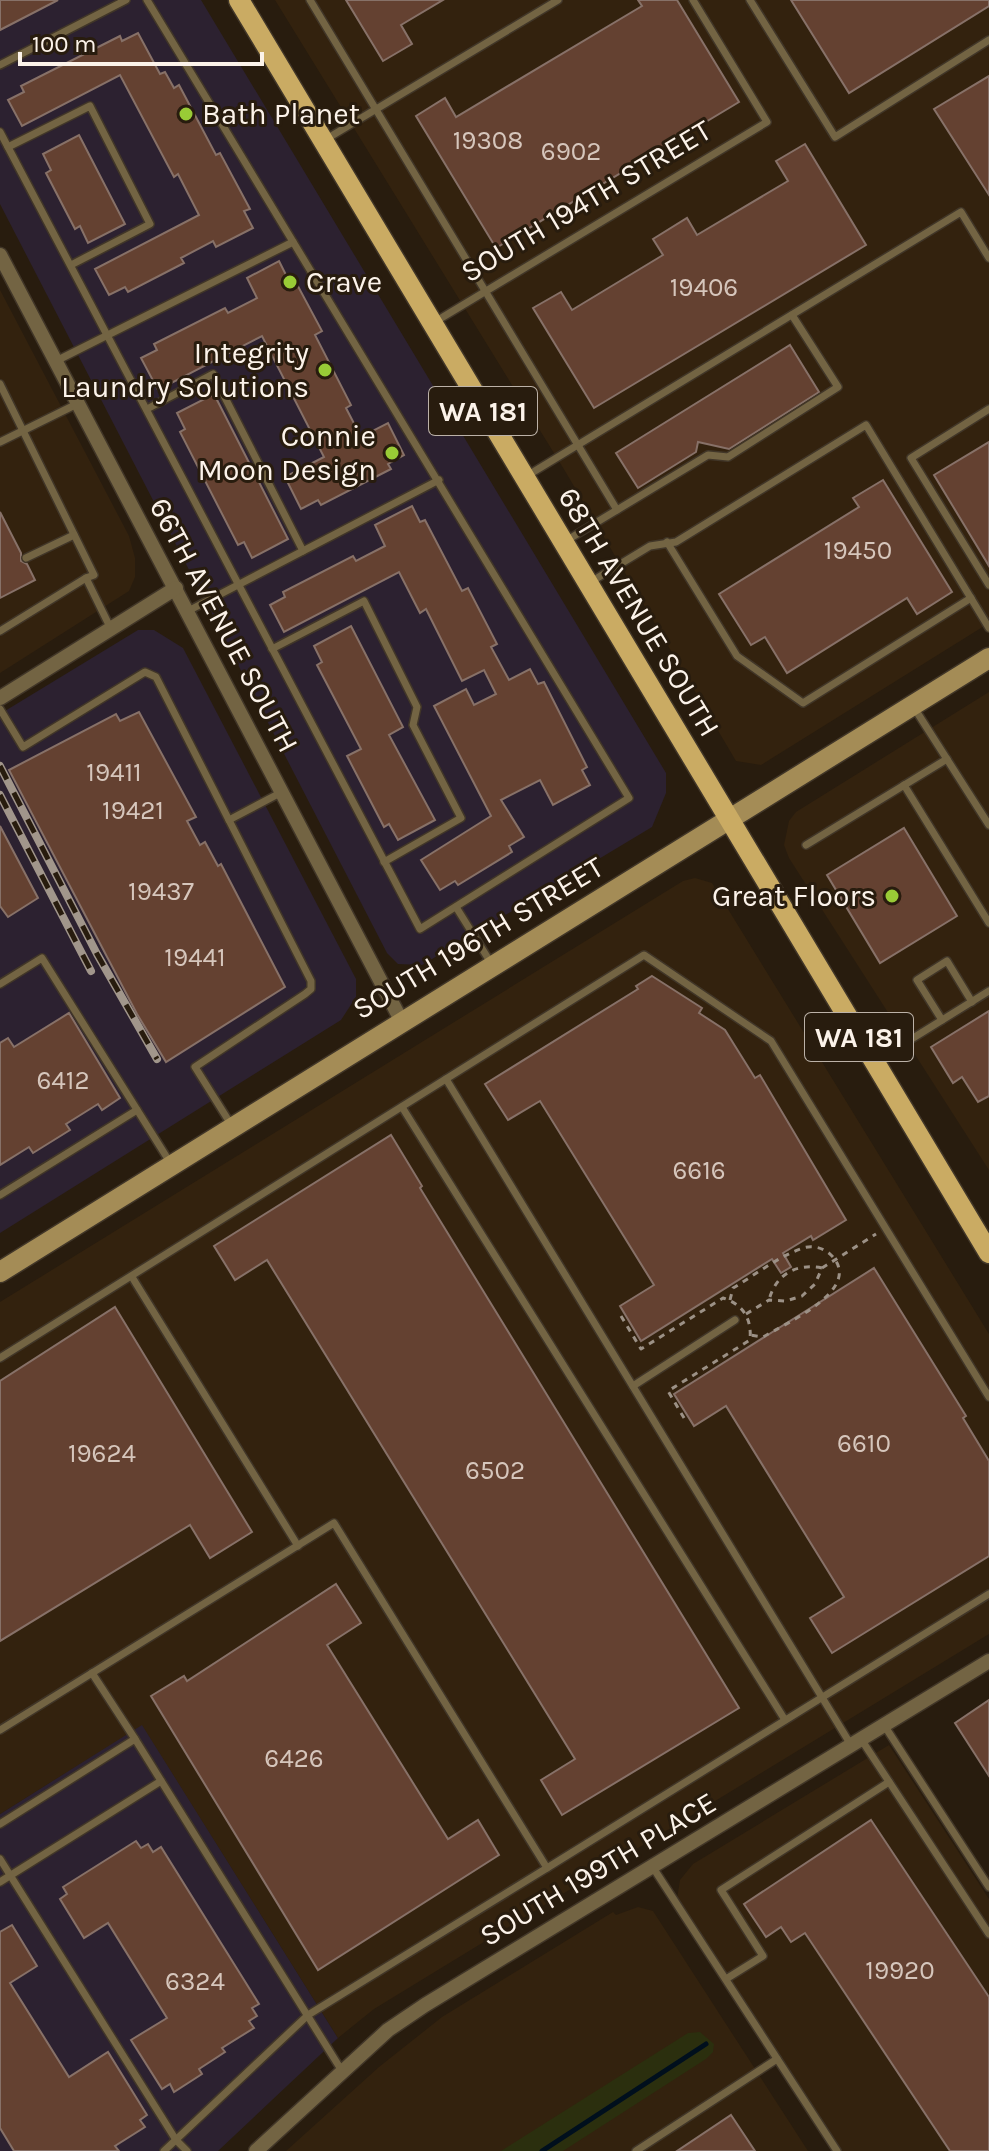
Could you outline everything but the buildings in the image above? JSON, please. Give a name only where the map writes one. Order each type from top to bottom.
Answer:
[{"type":"main road","name":"68TH AVENUE SOUTH","points":[[239,0],[321,142],[988,1248]]},
{"type":"main road","name":"SOUTH 196TH STREET","points":[[0,1272],[401,1020],[989,658]]},
{"type":"street","name":"66TH AVENUE SOUTH","points":[[0,255],[401,1020]]},
{"type":"street","points":[[0,698],[176,588]]},
{"type":"street","name":"SOUTH 199TH PLACE","points":[[256,2151],[388,2030],[425,2005],[989,1661]]},
{"type":"lane","points":[[0,65],[126,0]]},
{"type":"lane","points":[[0,132],[420,929],[629,798],[147,0]]},
{"type":"lane","points":[[310,0],[617,510]]},
{"type":"lane","points":[[321,142],[558,0]]},
{"type":"lane","name":"SOUTH 194TH STREET","points":[[431,324],[767,122],[693,0]]},
{"type":"lane","points":[[750,0],[835,137],[989,40]]},
{"type":"lane","points":[[8,147],[90,106],[150,224],[71,265]]},
{"type":"lane","points":[[524,478],[961,212],[989,258]]},
{"type":"lane","points":[[56,361],[293,242]]},
{"type":"lane","points":[[563,543],[708,455],[728,457],[838,387],[792,315]]},
{"type":"lane","points":[[147,409],[213,374],[303,551]]},
{"type":"lane","points":[[0,384],[94,575],[0,631]]},
{"type":"lane","points":[[0,442],[78,403]]},
{"type":"lane","points":[[989,409],[911,458],[989,585]]},
{"type":"lane","points":[[587,584],[650,546],[676,542],[866,425],[989,628]]},
{"type":"lane","points":[[188,611],[439,480]]},
{"type":"lane","points":[[26,558],[74,535]]},
{"type":"lane","points":[[667,542],[737,656],[803,703],[971,598]]},
{"type":"lane","points":[[86,578],[111,629]]},
{"type":"lane","points":[[272,649],[364,601],[417,707],[413,725],[461,818],[384,862]]},
{"type":"lane","points":[[0,709],[23,747],[145,672],[156,677],[311,981],[311,989],[305,994],[195,1067],[232,1126]]},
{"type":"lane","points":[[913,706],[989,825]]},
{"type":"lane","points":[[806,845],[947,759]]},
{"type":"lane","points":[[904,785],[989,923]]},
{"type":"lane","points":[[229,820],[282,792]]},
{"type":"lane","points":[[456,907],[492,965]]},
{"type":"lane","points":[[0,1358],[644,955],[771,1041],[989,1397]]},
{"type":"lane","points":[[0,984],[42,958],[171,1164]]},
{"type":"lane","points":[[942,1020],[917,980],[947,961],[972,1002]]},
{"type":"lane","points":[[874,1062],[989,991]]},
{"type":"lane","points":[[446,1079],[822,1697],[889,1782],[989,1934]]},
{"type":"lane","points":[[402,1107],[785,1720]]},
{"type":"lane","points":[[0,1195],[137,1110]]},
{"type":"lane","points":[[132,1277],[298,1546]]},
{"type":"lane","points":[[633,1386],[735,1320]]},
{"type":"lane","points":[[0,1730],[334,1523],[547,1868]]},
{"type":"lane","points":[[164,2151],[308,2015],[989,1594]]},
{"type":"lane","points":[[92,1673],[343,2072]]},
{"type":"lane","points":[[884,1725],[989,1887]]},
{"type":"lane","points":[[0,1824],[135,1739]]},
{"type":"lane","points":[[0,1882],[161,1781]]},
{"type":"lane","points":[[726,1979],[763,1956],[721,1890],[889,1782]]},
{"type":"lane","points":[[0,1859],[176,2140],[187,2151]]},
{"type":"lane","points":[[652,1866],[837,2151]]},
{"type":"lane","points":[[636,2151],[777,2059]]},
{"type":"path","points":[[746,1314],[769,1300],[786,1301],[802,1296],[815,1284],[822,1268],[886,1228]]},
{"type":"path","points":[[730,1300],[733,1288],[803,1248],[824,1250],[835,1260],[839,1274],[831,1295],[763,1337],[750,1335]]},
{"type":"path","points":[[769,1300],[776,1283],[789,1271],[806,1266],[822,1268]]},
{"type":"shaded area","points":[[0,0],[201,0],[666,773],[666,793],[652,827],[422,965],[398,964],[387,953],[0,204]]},
{"type":"shaded area","points":[[275,0],[989,0],[989,623],[761,765],[736,761],[565,471]]},
{"type":"shaded area","points":[[0,290],[129,536],[135,558],[135,577],[129,591],[0,673]]},
{"type":"shaded area","points":[[138,630],[154,630],[183,648],[356,979],[356,997],[341,1020],[0,1233],[0,714]]},
{"type":"shaded area","points":[[989,692],[989,1170],[789,858],[784,845],[789,821],[796,812]]},
{"type":"shaded area","points":[[695,878],[712,883],[989,1334],[989,1634],[374,2009],[338,2038],[142,1725],[0,1814],[0,1302],[683,881]]},
{"type":"shaded area","points":[[142,1724],[338,2038],[218,2151],[0,2151],[0,1814]]},
{"type":"shaded area","points":[[889,1745],[989,1899],[989,2151],[842,2151],[677,1899],[680,1880],[693,1864]]},
{"type":"shaded area","points":[[638,1907],[653,1911],[808,2151],[286,2151],[379,2067],[442,2017],[613,1912],[616,1915]]},
{"type":"green space","points":[[700,2032],[714,2044],[713,2052],[706,2059],[563,2151],[501,2151],[688,2033]]},
{"type":"waterway","points":[[542,2151],[706,2044]]},
{"type":"railway","points":[[0,766],[97,954],[157,1059]]},
{"type":"railway","points":[[0,795],[91,971]]},
{"type":"place","name":"Bath Planet","points":[[186,114]]},
{"type":"place","name":"Crave","points":[[290,282]]},
{"type":"place","name":"Integrity Laundry Solutions","points":[[325,370]]},
{"type":"place","name":"Connie Moon Design","points":[[392,453]]},
{"type":"place","name":"Great Floors","points":[[892,896]]}]
